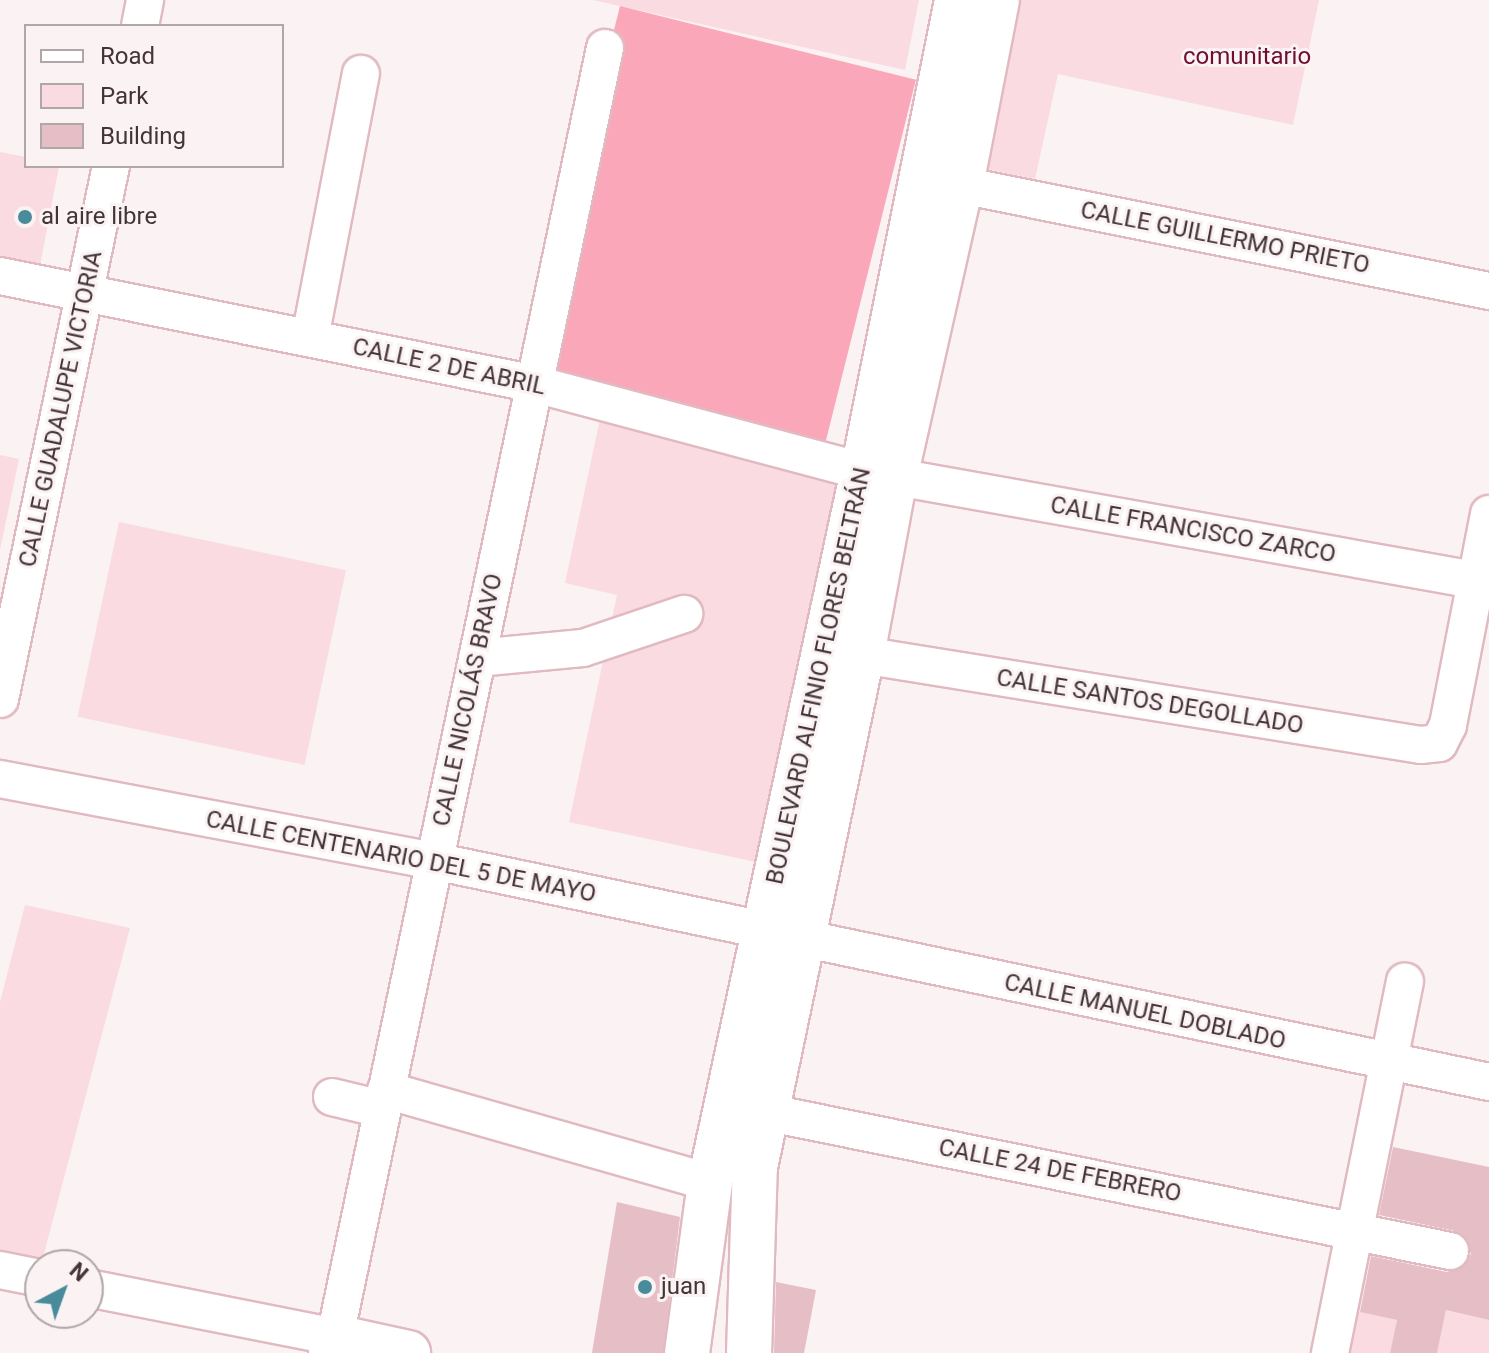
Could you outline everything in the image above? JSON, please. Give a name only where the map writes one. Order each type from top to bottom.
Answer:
[{"type":"street","points":[[140,24],[145,0]]},
{"type":"street","name":"BOULEVARD ALFINIO FLORES BELTRÁN","points":[[687,1353],[710,1182],[784,936],[862,655],[879,474],[961,185],[957,0]]},
{"type":"street","name":"BOULEVARD ALFINIO FLORES BELTRÁN","points":[[749,1353],[755,1167],[765,1112],[784,936],[957,102],[997,0]]},
{"type":"street","name":"CALLE NICOLÁS BRAVO","points":[[333,1345],[605,48]]},
{"type":"street","points":[[310,338],[361,74]]},
{"type":"street","name":"CALLE GUADALUPE VICTORIA","points":[[0,699],[111,168]]},
{"type":"street","name":"CALLE GUILLERMO PRIETO","points":[[961,185],[1489,291]]},
{"type":"street","name":"CALLE 2 DE ABRIL","points":[[0,276],[535,384],[879,474]]},
{"type":"street","name":"CALLE FRANCISCO ZARCO","points":[[879,474],[1481,584]]},
{"type":"street","points":[[1481,584],[1489,514]]},
{"type":"street","name":"CALLE SANTOS DEGOLLADO","points":[[862,655],[1421,745],[1439,743],[1448,725],[1481,584]]},
{"type":"street","points":[[477,658],[583,648],[684,614]]},
{"type":"street","name":"CALLE CENTENARIO DEL 5 DE MAYO","points":[[0,779],[434,861],[784,936]]},
{"type":"street","name":"CALLE MANUEL DOBLADO","points":[[784,936],[1489,1082]]},
{"type":"street","points":[[1330,1353],[1405,982]]},
{"type":"street","points":[[332,1097],[384,1099],[710,1182]]},
{"type":"street","name":"CALLE 24 DE FEBRERO","points":[[765,1112],[1450,1251]]},
{"type":"street","points":[[0,1270],[24,1275]]},
{"type":"street","points":[[104,1292],[333,1345],[408,1353]]},
{"type":"green space","points":[[593,0],[919,0],[905,70]]},
{"type":"green space","name":"comunitario","points":[[1017,0],[1319,0],[1293,125],[1058,74],[1035,179],[982,168]]},
{"type":"green space","name":"al aire libre","points":[[0,152],[24,157],[24,168],[59,168],[38,276],[0,268]]},
{"type":"green space","points":[[603,405],[860,461],[774,866],[569,822],[617,595],[565,583]]},
{"type":"green space","points":[[0,455],[19,459],[0,550]]},
{"type":"green space","points":[[119,522],[346,570],[305,765],[78,717]]},
{"type":"green space","points":[[25,905],[130,928],[45,1249],[24,1249],[24,1265],[0,1264],[0,1002]]},
{"type":"green space","points":[[1446,1310],[1489,1320],[1489,1353],[1437,1353]]},
{"type":"green space","points":[[1357,1311],[1397,1320],[1390,1353],[1348,1353]]},
{"type":"shaded area","points":[[620,6],[916,80],[825,445],[529,371]]},
{"type":"building","points":[[1393,1147],[1489,1167],[1489,1320],[1446,1310],[1437,1353],[1390,1353],[1397,1320],[1360,1312],[1371,1256],[1447,1272],[1465,1265],[1471,1254],[1464,1236],[1455,1231],[1379,1215]]},
{"type":"building","name":"juan","points":[[617,1202],[680,1217],[663,1353],[592,1353]]},
{"type":"building","points":[[776,1282],[816,1290],[804,1353],[774,1353]]},
{"type":"place","name":"al aire libre","points":[[25,217]]},
{"type":"place","name":"juan","points":[[645,1287]]}]
